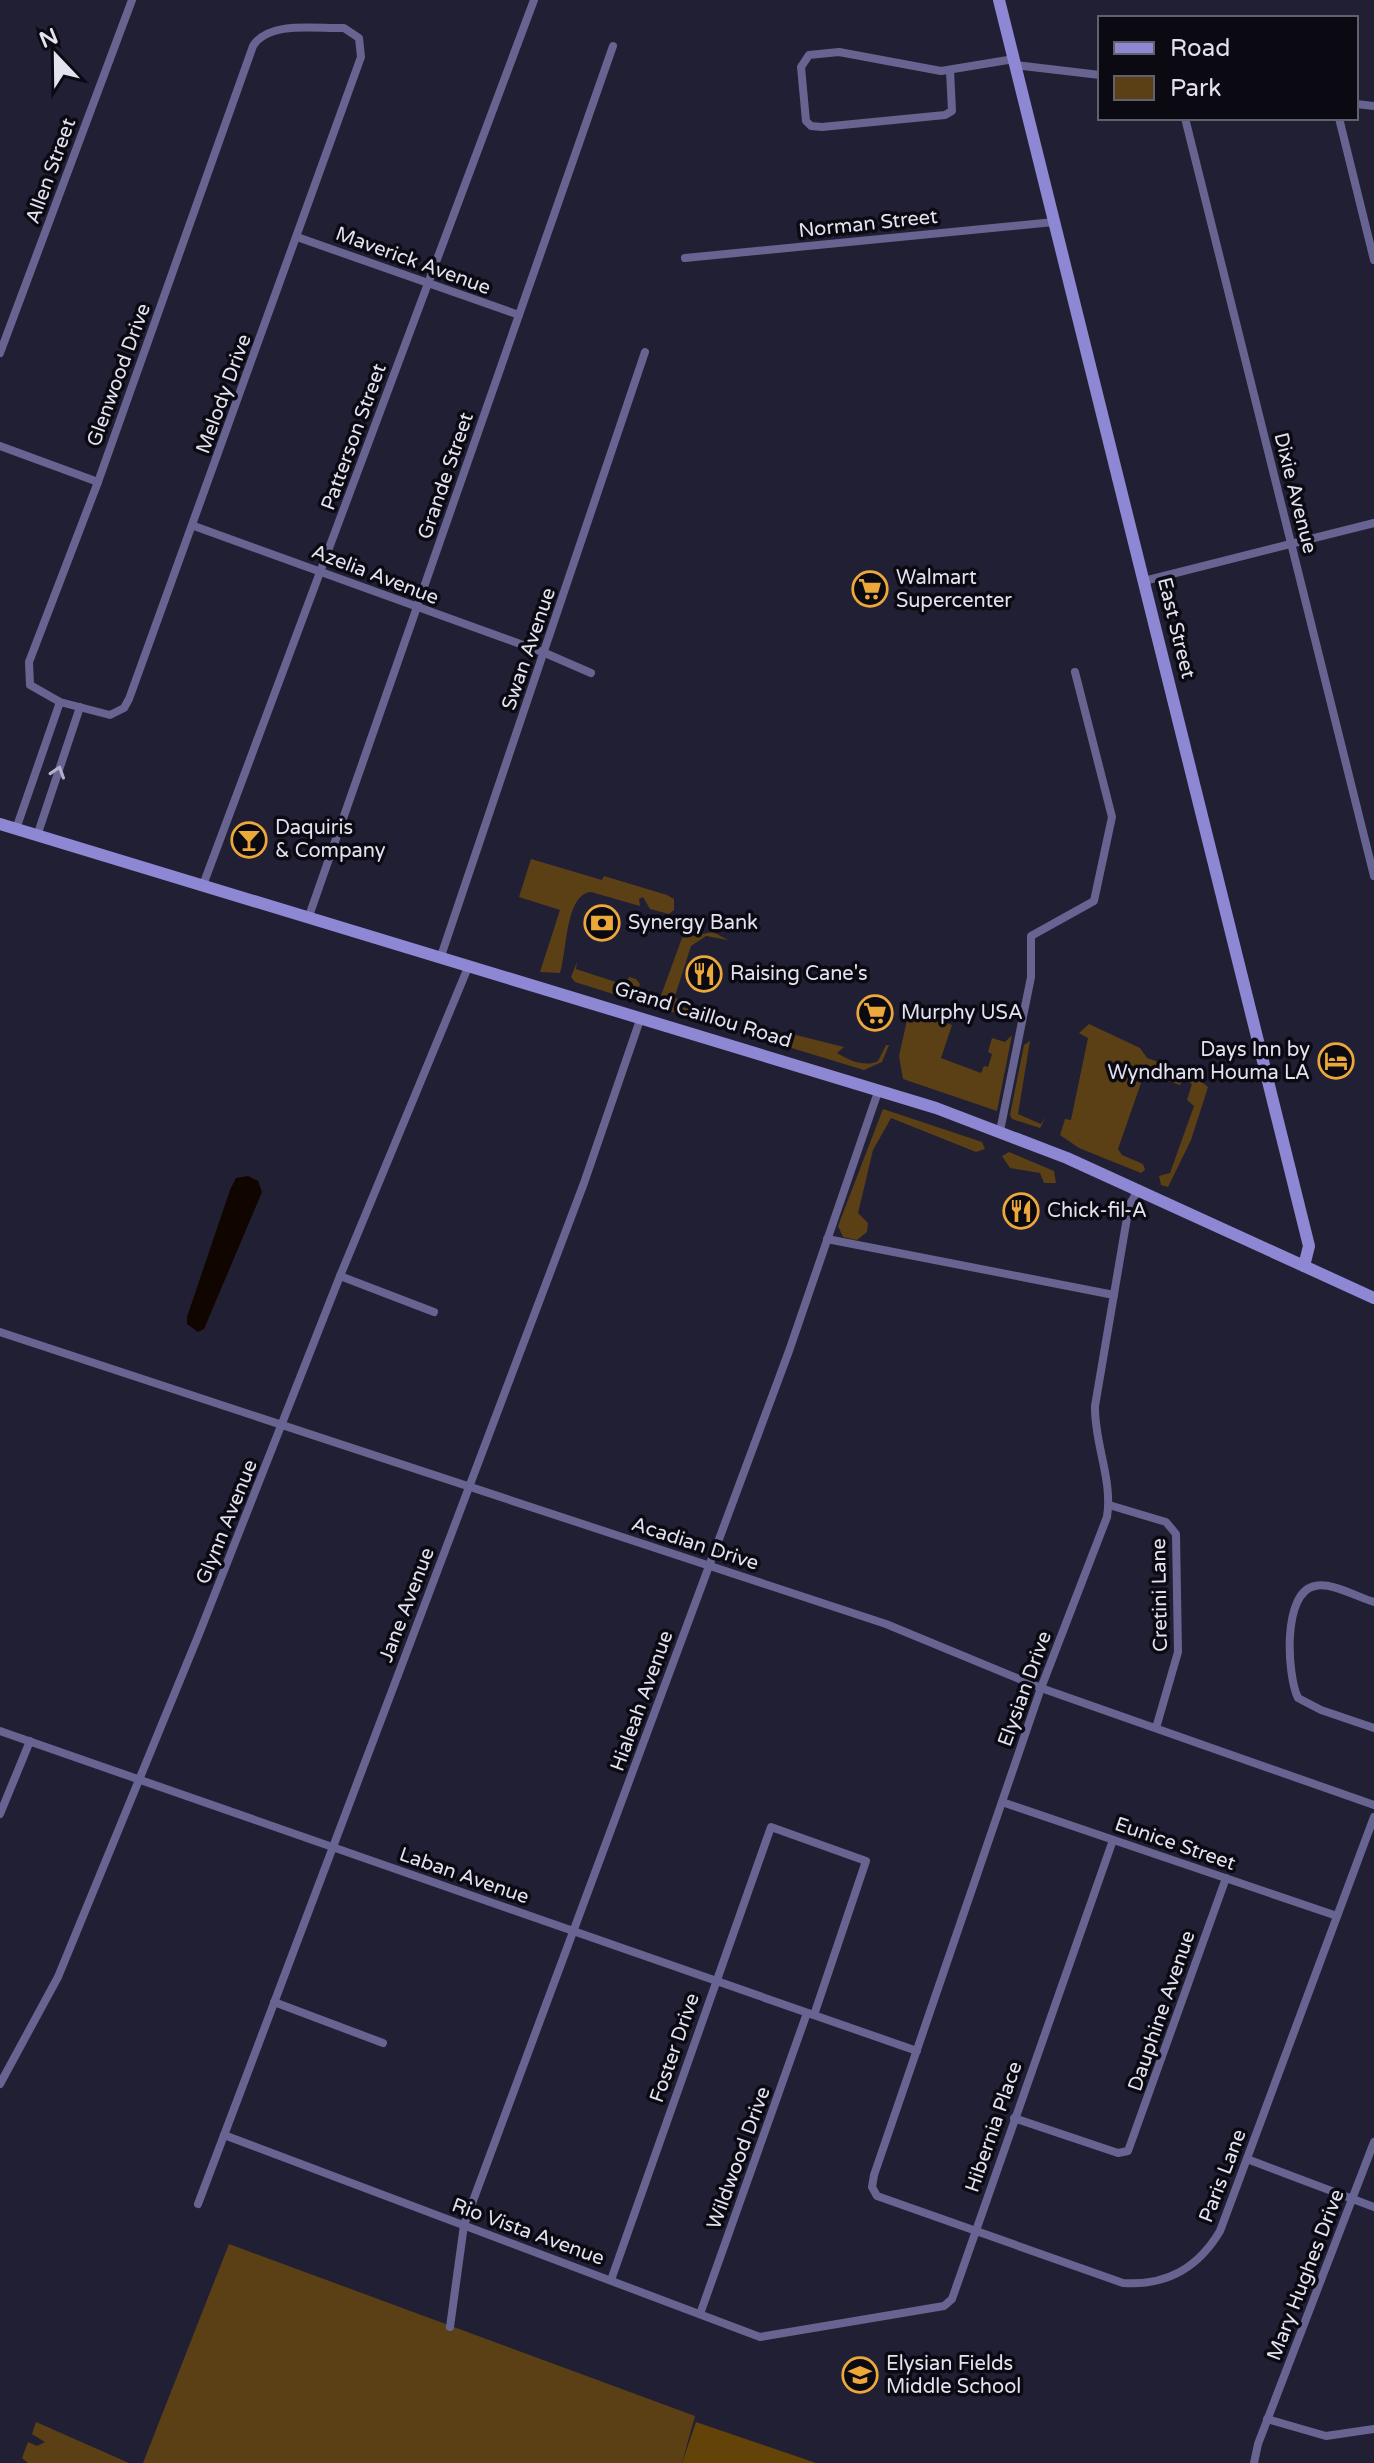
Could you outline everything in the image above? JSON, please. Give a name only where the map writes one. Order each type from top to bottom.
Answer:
[{"type":"main road","name":"East Street","points":[[999,0],[1309,1246],[1304,1266]]},
{"type":"main road","name":"Grand Caillou Road","points":[[0,824],[879,1089],[1000,1131],[1373,1296]]},
{"type":"street","name":"Allen Street","points":[[0,353],[132,0]]},
{"type":"street","name":"Patterson Street","points":[[203,885],[534,0]]},
{"type":"street","name":"Glenwood Drive","points":[[60,702],[36,691],[30,685],[27,670],[98,482],[255,42],[265,34],[280,30],[344,28],[354,31],[361,43]]},
{"type":"street","name":"Melody Drive","points":[[60,702],[110,715],[124,708],[194,526],[297,237],[361,57],[361,43]]},
{"type":"street","name":"Grande Street","points":[[309,916],[613,46]]},
{"type":"street","points":[[950,70],[954,104],[952,111],[945,115],[822,127],[811,126],[806,121],[801,67],[809,55],[839,52],[950,70],[1014,62],[1098,75]]},
{"type":"street","name":"Dixie Avenue","points":[[1185,120],[1374,876]]},
{"type":"street","points":[[1339,120],[1374,260]]},
{"type":"street","name":"Norman Street","points":[[685,258],[1054,222]]},
{"type":"street","name":"Maverick Avenue","points":[[297,237],[519,315]]},
{"type":"street","name":"Swan Avenue","points":[[441,956],[645,352]]},
{"type":"street","points":[[0,446],[98,482]]},
{"type":"street","points":[[1144,581],[1374,523]]},
{"type":"street","name":"Azelia Avenue","points":[[194,526],[545,653],[591,673]]},
{"type":"street","points":[[1000,1131],[1031,977],[1031,936],[1094,901],[1112,817],[1075,672]]},
{"type":"street","points":[[16,829],[60,702]]},
{"type":"street","points":[[37,836],[80,707]]},
{"type":"street","name":"Glynn Avenue","points":[[0,2084],[58,1977],[340,1276],[469,965]]},
{"type":"street","name":"Jane Avenue","points":[[198,2204],[584,1183],[641,1017]]},
{"type":"street","name":"Hialeah Avenue","points":[[450,2327],[464,2225],[710,1565],[879,1089]]},
{"type":"street","name":"Elysian Drive","points":[[873,2190],[874,2175],[1041,1688],[1109,1505],[1095,1406],[1129,1206],[1138,1190]]},
{"type":"street","points":[[827,1239],[1114,1295]]},
{"type":"street","points":[[340,1276],[434,1312]]},
{"type":"street","name":"Acadian Drive","points":[[0,1332],[886,1624],[1041,1688],[1374,1805]]},
{"type":"street","name":"Cretini Lane","points":[[1109,1505],[1166,1522],[1176,1534],[1178,1652],[1156,1728]]},
{"type":"street","points":[[1374,1602],[1324,1585],[1308,1588],[1298,1595],[1292,1609],[1291,1679],[1298,1698],[1321,1710],[1374,1728]]},
{"type":"street","name":"Laban Avenue","points":[[0,1731],[917,2051]]},
{"type":"street","points":[[0,1814],[30,1741]]},
{"type":"street","name":"Eunice Street","points":[[1002,1802],[1337,1916]]},
{"type":"street","name":"Paris Lane","points":[[873,2190],[884,2198],[1110,2279],[1154,2282],[1193,2266],[1210,2248],[1247,2159],[1374,1817]]},
{"type":"street","name":"Foster Drive","points":[[611,2280],[771,1827],[866,1861]]},
{"type":"street","name":"Hibernia Place","points":[[823,2328],[944,2306],[952,2299],[1113,1840]]},
{"type":"street","name":"Wildwood Drive","points":[[700,2314],[866,1861]]},
{"type":"street","name":"Dauphine Avenue","points":[[1014,2118],[1118,2153],[1132,2145],[1226,1878]]},
{"type":"street","points":[[274,2002],[383,2043]]},
{"type":"street","name":"Rio Vista Avenue","points":[[224,2135],[769,2338],[823,2328]]},
{"type":"street","name":"Mary Hughes Drive","points":[[1254,2463],[1267,2419],[1374,2142]]},
{"type":"street","points":[[1247,2159],[1374,2207]]},
{"type":"street","points":[[1267,2419],[1326,2436],[1374,2429]]},
{"type":"green space","points":[[531,859],[667,895],[674,899],[674,910],[669,914],[650,909],[643,897],[639,899],[640,906],[591,892],[582,895],[568,926],[560,973],[540,972],[560,910],[519,897]]},
{"type":"green space","points":[[713,932],[728,940],[706,936],[691,946],[675,996],[682,1007],[715,1017],[723,1014],[723,1023],[732,1017],[735,1022],[726,1028],[666,1010],[659,1001],[682,938]]},
{"type":"green space","points":[[577,962],[576,969],[625,985],[629,977],[636,979],[640,984],[637,993],[626,998],[575,982],[571,977]]},
{"type":"green space","points":[[909,1011],[952,1025],[941,1058],[981,1073],[984,1066],[988,1067],[992,1038],[1005,1042],[1012,1035],[997,1111],[903,1079],[899,1056]]},
{"type":"green space","points":[[748,1022],[751,1023],[750,1031],[787,1042],[792,1034],[844,1047],[837,1053],[862,1063],[878,1061],[886,1045],[889,1045],[882,1062],[864,1070],[752,1036],[747,1028]]},
{"type":"green space","points":[[1089,1024],[1140,1048],[1147,1058],[1191,1073],[1208,1087],[1191,1140],[1168,1187],[1161,1185],[1159,1176],[1170,1173],[1194,1106],[1187,1100],[1192,1084],[1183,1080],[1180,1085],[1148,1075],[1141,1083],[1118,1149],[1122,1155],[1143,1164],[1145,1170],[1141,1173],[1079,1148],[1060,1135],[1065,1119],[1071,1120],[1088,1038],[1079,1033]]},
{"type":"green space","points":[[1030,1041],[1018,1114],[1041,1124],[1046,1117],[1040,1128],[1012,1119],[1010,1115],[1024,1045]]},
{"type":"green space","points":[[883,1109],[982,1142],[985,1149],[976,1152],[891,1118],[873,1150],[858,1213],[868,1223],[867,1232],[857,1240],[843,1237],[838,1226]]},
{"type":"green space","points":[[1009,1152],[1054,1171],[1056,1183],[1044,1183],[1040,1173],[1010,1168],[1002,1156]]},
{"type":"green space","points":[[229,2244],[695,2416],[682,2463],[143,2463]]},
{"type":"green space","points":[[36,2422],[129,2463],[28,2463],[22,2458],[28,2442],[37,2446],[45,2442],[32,2434]]},
{"type":"shaded area","points":[[248,1176],[258,1181],[262,1192],[204,1329],[198,1332],[187,1324],[187,1317],[230,1190],[236,1178]]},
{"type":"shaded area","points":[[696,2422],[816,2463],[682,2463]]},
{"type":"place","name":"Walmart Supercenter","points":[[870,589]]},
{"type":"place","name":"Daquiris & Company","points":[[249,840]]},
{"type":"place","name":"Synergy Bank","points":[[602,923]]},
{"type":"place","name":"Raising Cane's","points":[[704,974]]},
{"type":"place","name":"Murphy USA","points":[[875,1013]]},
{"type":"place","name":"Days Inn by Wyndham Houma LA","points":[[1336,1061]]},
{"type":"place","name":"Chick-fil-A","points":[[1021,1211]]},
{"type":"place","name":"Elysian Fields Middle School","points":[[860,2375]]}]
